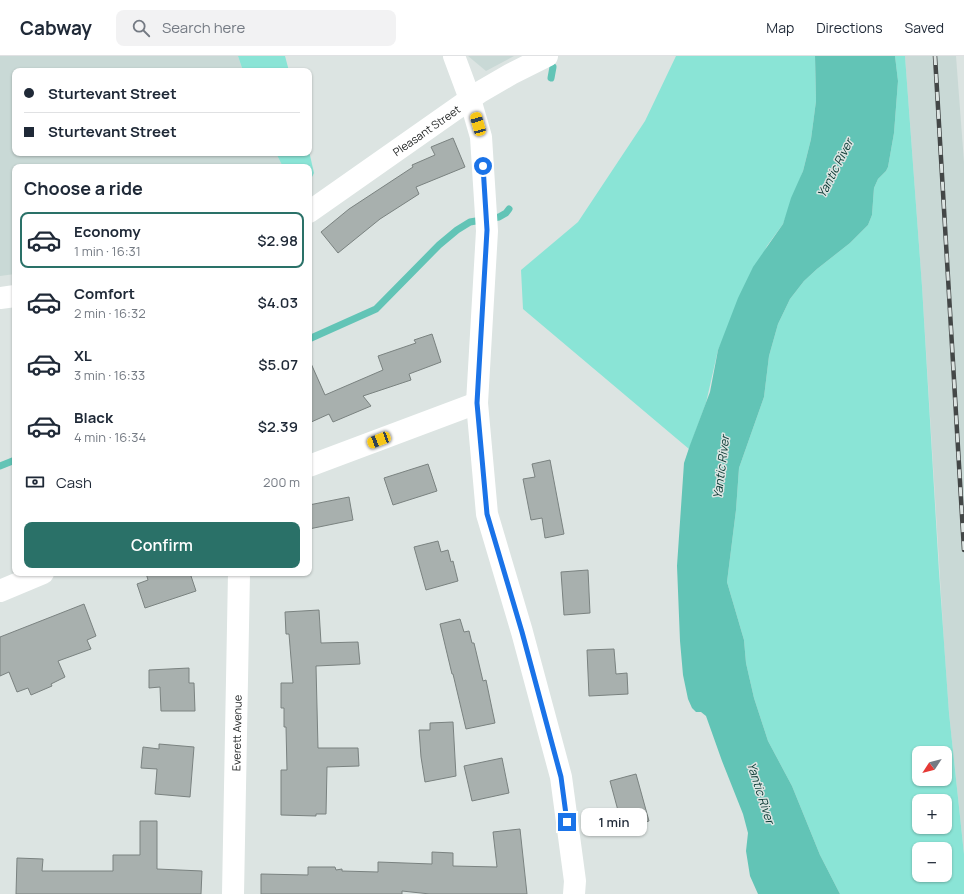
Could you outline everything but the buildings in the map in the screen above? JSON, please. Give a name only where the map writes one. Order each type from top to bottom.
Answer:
[{"type":"street","points":[[454,56],[470,99],[481,137],[487,230],[477,403],[487,514],[522,632],[561,777],[575,881],[574,894]]},
{"type":"street","name":"Pleasant Street","points":[[312,210],[470,99],[511,74],[547,56]]},
{"type":"street","points":[[0,298],[12,296]]},
{"type":"street","points":[[312,465],[477,403]]},
{"type":"street","points":[[0,591],[37,576]]},
{"type":"street","name":"Everett Avenue","points":[[233,894],[239,576]]},
{"type":"shaded area","points":[[0,56],[238,56],[242,68],[12,68],[12,156],[278,156],[282,164],[12,164],[12,274],[0,276]]},
{"type":"shaded area","points":[[238,56],[285,56],[288,68],[242,68]]},
{"type":"shaded area","points":[[468,56],[514,56],[486,71]]},
{"type":"shaded area","points":[[676,56],[815,56],[816,101],[811,139],[803,171],[783,224],[767,246],[718,350],[706,403],[689,449],[523,309],[521,270],[578,222],[645,121]]},
{"type":"shaded area","points":[[895,56],[905,56],[922,286],[949,713],[964,854],[964,894],[840,894],[820,855],[792,786],[768,741],[754,698],[746,663],[744,640],[727,582],[736,510],[739,468],[764,397],[769,356],[778,324],[790,299],[804,281],[850,243],[868,225],[872,215],[874,188],[878,179],[888,167],[894,133],[898,81]]},
{"type":"shaded area","points":[[905,56],[956,56],[964,162],[964,854],[949,713],[922,286]]},
{"type":"shaded area","points":[[278,156],[310,156],[312,164],[282,164]]},
{"type":"shaded area","points":[[312,164],[314,173],[312,177]]},
{"type":"water","name":"Yantic River","points":[[815,56],[895,56],[898,81],[894,133],[888,167],[878,179],[874,188],[872,215],[868,225],[850,243],[804,281],[790,299],[778,324],[769,356],[764,397],[739,468],[736,510],[727,582],[744,640],[746,663],[754,698],[768,741],[792,786],[820,855],[840,894],[758,894],[750,876],[746,851],[748,833],[743,814],[706,716],[701,712],[696,712],[692,708],[688,699],[683,675],[677,566],[684,463],[710,392],[718,350],[738,298],[753,267],[783,224],[791,198],[803,171],[811,139],[816,101]]},
{"type":"waterway","points":[[551,78],[553,67]]},
{"type":"waterway","points":[[312,338],[376,309],[439,245],[457,230],[470,222],[499,217],[506,213],[509,209]]},
{"type":"waterway","points":[[0,466],[12,461]]},
{"type":"railway","points":[[935,56],[964,550]]},
{"type":"route","points":[[483,166],[487,230],[477,403],[487,514],[522,632],[561,777],[567,822]]}]
